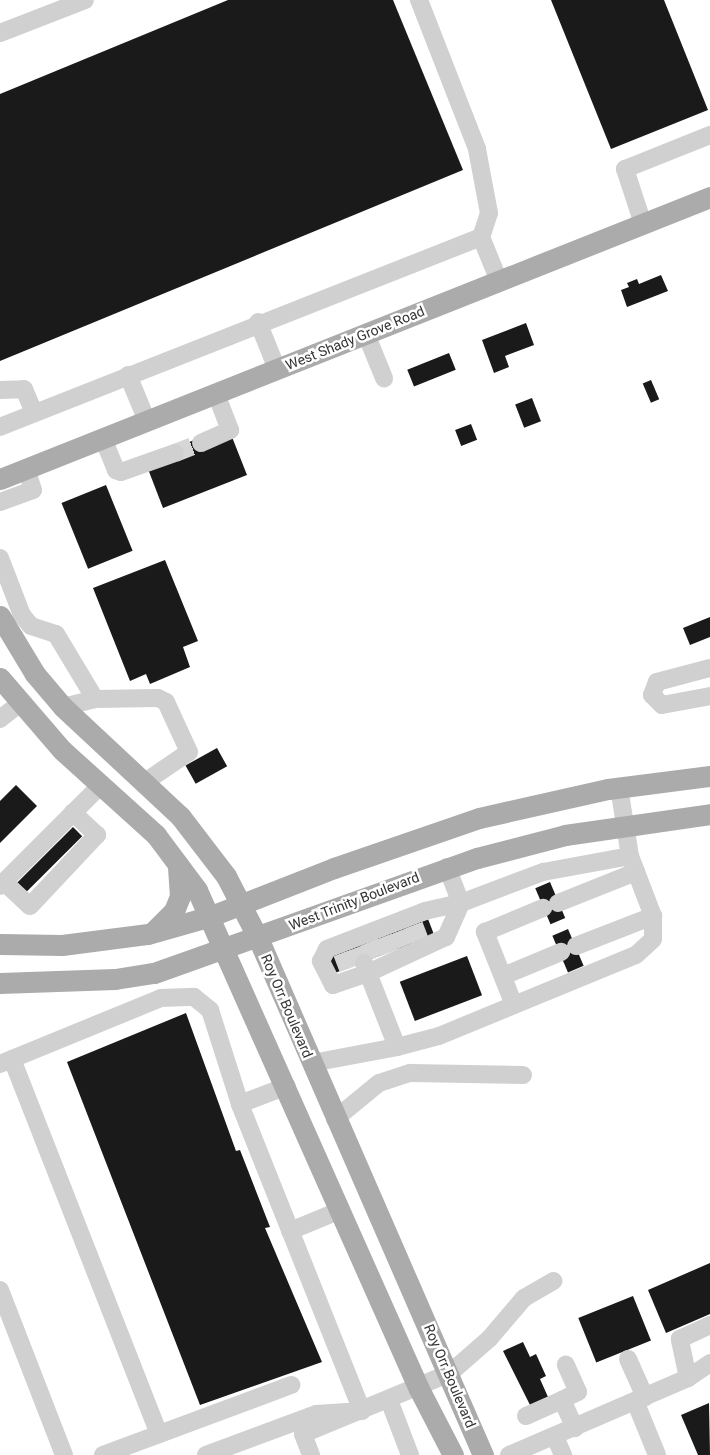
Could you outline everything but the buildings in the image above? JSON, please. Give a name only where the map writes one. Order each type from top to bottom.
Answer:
[{"type":"main road","name":"West Shady Grove Road","points":[[0,479],[710,197]]},
{"type":"main road","name":"Roy Orr Boulevard","points":[[0,616],[35,674],[63,707],[201,838],[240,904],[258,938],[335,1118],[450,1373],[483,1455]]},
{"type":"main road","points":[[0,678],[19,704],[178,861],[211,916],[224,950],[288,1086],[418,1389],[453,1455]]},
{"type":"main road","points":[[0,944],[62,945],[148,934],[211,916],[466,823],[619,787],[710,776]]},
{"type":"main road","name":"West Trinity Boulevard","points":[[0,983],[115,979],[154,973],[258,938],[447,867],[565,835],[710,814]]},
{"type":"main road","points":[[148,934],[174,911],[182,881],[178,861]]},
{"type":"street","points":[[0,32],[85,0]]},
{"type":"street","points":[[419,0],[477,149],[489,213],[481,237],[499,281]]},
{"type":"street","points":[[642,224],[625,169],[710,135]]},
{"type":"street","points":[[0,427],[258,322],[481,237]]},
{"type":"street","points":[[258,322],[277,369]]},
{"type":"street","points":[[366,334],[384,378]]},
{"type":"street","points":[[128,376],[147,421]]},
{"type":"street","points":[[0,390],[24,389],[34,413]]},
{"type":"street","points":[[202,443],[230,430],[216,394]]},
{"type":"street","points":[[103,438],[116,470],[121,472],[175,453]]},
{"type":"street","points":[[0,502],[33,490],[26,468]]},
{"type":"street","points":[[0,558],[22,615],[31,626],[56,634],[95,699]]},
{"type":"street","points":[[710,668],[656,682],[652,695],[662,705],[710,696]]},
{"type":"street","points":[[63,707],[95,699],[158,698],[166,702],[188,752],[144,782]]},
{"type":"street","points":[[0,720],[19,704]]},
{"type":"street","points":[[73,813],[97,835],[30,906],[2,884],[73,813],[102,784]]},
{"type":"street","points":[[312,1063],[439,1036],[636,955],[653,939],[653,916],[633,864],[624,825],[619,787]]},
{"type":"street","points":[[381,947],[462,903],[543,872],[633,864]]},
{"type":"street","points":[[514,1005],[485,932],[551,905],[633,864]]},
{"type":"street","points":[[381,947],[446,938],[462,903],[447,867]]},
{"type":"street","points":[[502,976],[653,916]]},
{"type":"street","points":[[381,947],[397,1046]]},
{"type":"street","points":[[159,1434],[6,1061],[161,998],[194,997],[210,1010],[240,1104],[362,1411]]},
{"type":"street","points":[[335,1118],[379,1083],[410,1073],[522,1075]]},
{"type":"street","points":[[240,1104],[288,1086]]},
{"type":"street","points":[[290,1231],[341,1210]]},
{"type":"street","points":[[311,1455],[303,1434],[418,1389],[450,1373],[489,1340],[524,1298],[553,1281]]},
{"type":"street","points":[[0,1290],[64,1455]]},
{"type":"street","points":[[688,1378],[680,1339],[710,1325]]},
{"type":"street","points":[[628,1359],[657,1455]]},
{"type":"street","points":[[509,1455],[555,1437],[688,1378],[710,1364]]},
{"type":"street","points":[[526,1416],[578,1392],[566,1365]]},
{"type":"street","points":[[103,1455],[291,1385]]},
{"type":"street","points":[[389,1400],[410,1455]]},
{"type":"street","points":[[562,1400],[575,1428]]},
{"type":"street","points":[[206,1455],[316,1414],[362,1411]]},
{"type":"street","points":[[555,1437],[563,1455]]},
{"type":"tunnel","points":[[175,453],[201,443]]},
{"type":"tunnel","points":[[414,925],[420,941]]},
{"type":"tunnel","points":[[399,931],[405,946]]},
{"type":"tunnel","points":[[383,937],[389,953]]},
{"type":"tunnel","points":[[369,942],[376,958]]},
{"type":"tunnel","points":[[358,947],[364,963]]},
{"type":"tunnel","points":[[342,953],[348,969]]}]
